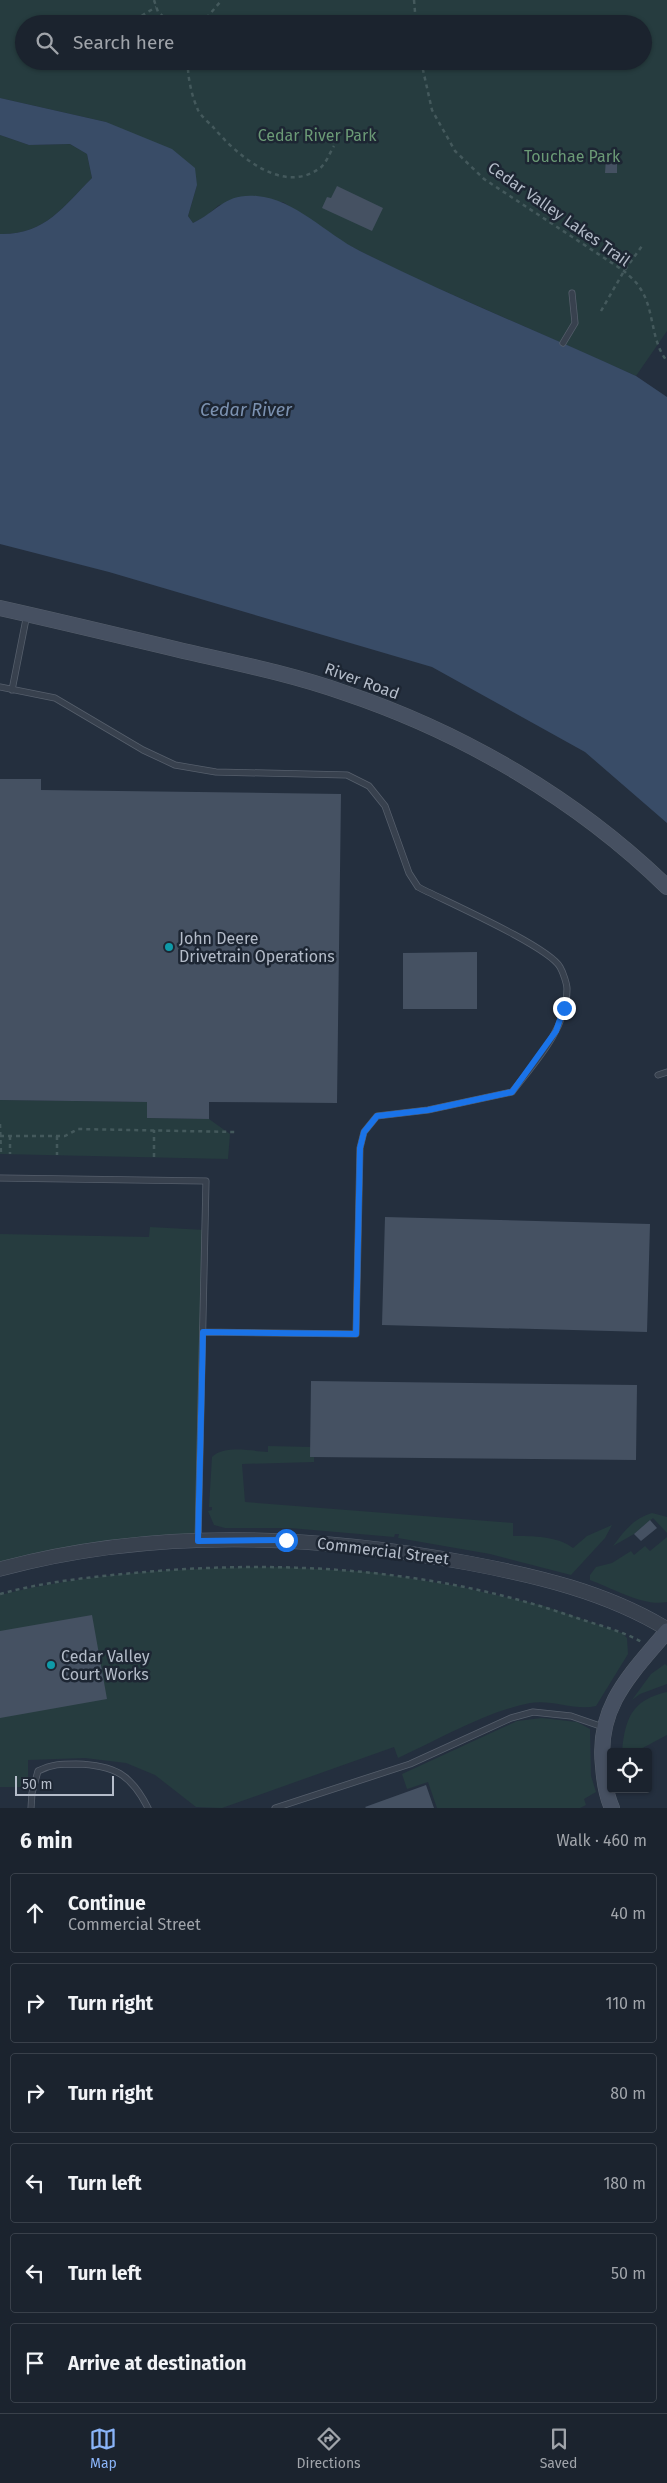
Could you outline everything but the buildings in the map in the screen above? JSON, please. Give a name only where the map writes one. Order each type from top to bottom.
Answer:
[{"type":"main road","name":"River Road","points":[[0,608],[302,679],[390,709],[473,748],[553,796],[627,851],[667,887]]},
{"type":"main road","points":[[612,1808],[604,1777],[602,1754],[604,1727],[614,1700],[667,1630]]},
{"type":"street","name":"Commercial Street","points":[[0,1569],[78,1552],[198,1541],[286,1540],[353,1545],[415,1553],[540,1578],[640,1613],[667,1630]]},
{"type":"lane","points":[[563,343],[575,323],[572,293]]},
{"type":"lane","points":[[12,690],[27,614]]},
{"type":"lane","points":[[0,687],[55,698],[143,750],[175,765],[216,772],[347,775],[369,786],[385,806],[409,873],[418,887],[541,950],[560,967],[567,988],[564,1008],[556,1031],[512,1092],[428,1110],[377,1116],[364,1132],[360,1148],[356,1334],[203,1332]]},
{"type":"lane","points":[[658,1075],[667,1072]]},
{"type":"lane","points":[[0,1178],[206,1181],[198,1541]]},
{"type":"lane","points":[[275,1808],[410,1764],[511,1718],[533,1712],[571,1716],[604,1727]]},
{"type":"lane","points":[[31,1808],[32,1793],[38,1771],[51,1764],[101,1765],[120,1773],[140,1791],[148,1808]]},
{"type":"path","points":[[154,0],[158,12],[162,15]]},
{"type":"path","points":[[209,15],[222,0]]},
{"type":"path","points":[[414,0],[415,15]]},
{"type":"path","points":[[143,15],[156,7]]},
{"type":"path","points":[[189,70],[190,83],[198,110],[238,152],[259,167],[280,175],[298,178],[321,167],[334,146]]},
{"type":"path","name":"Cedar Valley Lakes Trail","points":[[423,70],[432,110],[455,151],[484,178],[624,270],[640,288],[650,311],[657,345],[667,361]]},
{"type":"path","points":[[601,311],[624,270],[642,246]]},
{"type":"path","points":[[0,1124],[1,1154]]},
{"type":"path","points":[[1,1136],[65,1136],[78,1129],[235,1132]]},
{"type":"path","points":[[154,1130],[154,1157]]},
{"type":"path","points":[[10,1136],[10,1154]]},
{"type":"path","points":[[57,1136],[57,1155]]},
{"type":"path","points":[[0,1594],[95,1576],[184,1568],[280,1567],[371,1572],[457,1586],[544,1606],[622,1633],[652,1649]]},
{"type":"green space","points":[[0,0],[667,0],[667,331],[636,376],[410,276],[344,243],[283,202],[219,205],[206,216],[193,223],[188,216],[197,185],[106,122],[0,98]]},
{"type":"green space","points":[[0,135],[29,145],[70,144],[87,154],[92,178],[62,209],[41,224],[29,230],[0,234]]},
{"type":"green space","points":[[0,1100],[147,1102],[147,1118],[209,1119],[230,1134],[228,1159],[0,1154]]},
{"type":"green space","points":[[150,1227],[205,1230],[198,1541],[0,1569],[0,1234],[149,1237]]},
{"type":"green space","points":[[268,1446],[311,1447],[310,1456],[314,1457],[314,1462],[242,1464],[245,1502],[513,1523],[513,1536],[552,1539],[573,1548],[587,1536],[612,1525],[605,1538],[571,1575],[490,1554],[398,1538],[399,1534],[395,1534],[394,1537],[290,1528],[225,1528],[214,1525],[208,1511],[212,1510],[212,1507],[209,1507],[212,1457],[217,1453],[231,1450],[268,1452]]},
{"type":"green space","points":[[652,1513],[667,1517],[667,1533],[653,1518],[634,1534],[613,1546],[630,1526],[645,1515]]},
{"type":"green space","points":[[667,1537],[667,1602],[648,1602],[590,1580],[590,1575],[596,1567],[612,1563],[631,1551],[634,1555],[645,1546],[650,1551]]},
{"type":"green space","points":[[280,1567],[371,1572],[457,1586],[544,1606],[622,1633],[627,1638],[628,1654],[596,1706],[580,1707],[538,1702],[513,1707],[480,1719],[398,1758],[394,1747],[222,1808],[196,1807],[155,1775],[126,1763],[85,1758],[28,1760],[28,1787],[0,1787],[0,1595],[35,1587],[104,1576],[174,1570]]},
{"type":"green space","points":[[665,1664],[667,1666],[667,1684],[640,1694],[632,1700],[651,1674]]},
{"type":"green space","points":[[667,1692],[667,1735],[643,1748],[622,1748],[625,1729],[632,1712],[655,1695]]},
{"type":"green space","points":[[542,1718],[577,1722],[590,1729],[591,1776],[596,1792],[584,1799],[586,1805],[580,1808],[437,1808],[428,1782],[407,1789],[402,1774],[517,1721]]},
{"type":"water","name":"Cedar River","points":[[0,98],[106,122],[172,149],[195,168],[197,185],[188,216],[193,223],[223,203],[237,197],[257,196],[284,203],[360,251],[636,376],[667,397],[667,823],[585,752],[432,667],[109,572],[0,544],[0,234],[29,230],[41,224],[62,209],[92,178],[87,154],[70,144],[29,145],[0,135]]},
{"type":"place","name":"John Deere Drivetrain Operations","points":[[169,947]]},
{"type":"place","name":"Cedar Valley Court Works","points":[[51,1665]]},
{"type":"route","points":[[286,1540],[198,1541],[203,1332],[356,1334],[360,1148],[364,1132],[377,1116],[428,1110],[512,1092],[556,1031],[564,1008]]},
{"type":"park label","name":"Cedar River Park","points":[[317,135]]},
{"type":"park label","name":"Touchae Park","points":[[572,156]]}]
